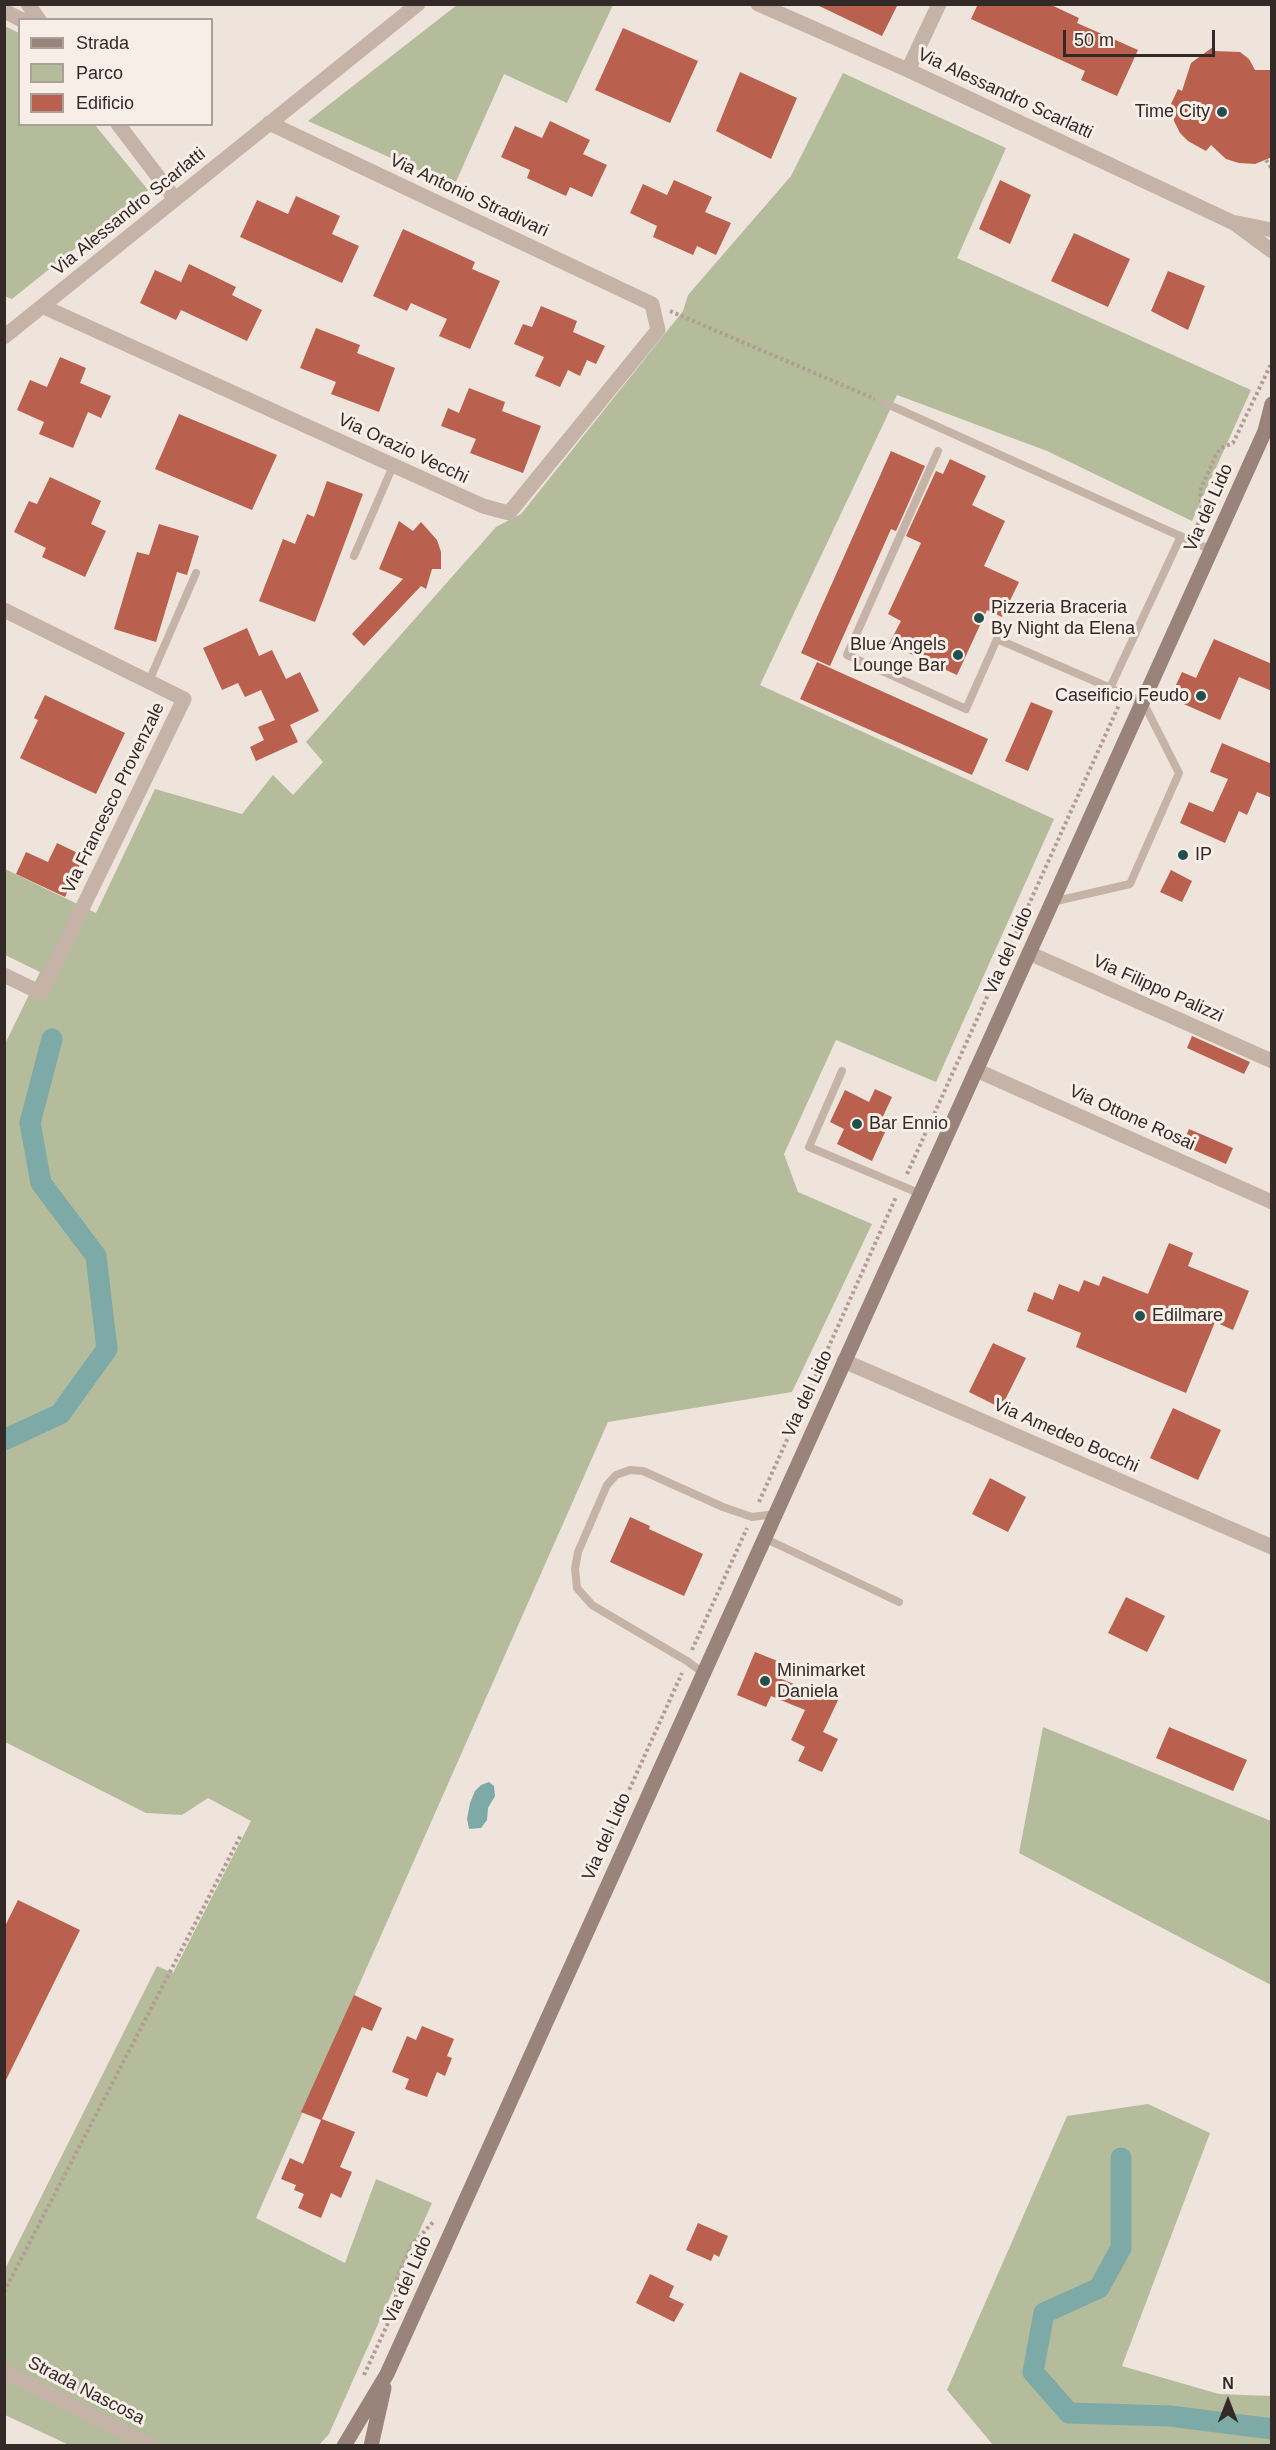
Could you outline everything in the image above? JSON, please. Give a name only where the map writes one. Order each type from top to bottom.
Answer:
[{"type":"main road","name":"Via del Lido","points":[[344,2445],[387,2373],[1268,426],[1272,404]]},
{"type":"main road","name":"Via del Lido","points":[[371,2445],[387,2373]]},
{"type":"street","points":[[28,4],[38,18]]},
{"type":"street","name":"Via Alessandro Scarlatti","points":[[4,337],[418,4]]},
{"type":"street","name":"Via Alessandro Scarlatti","points":[[758,4],[908,70],[1234,223],[1272,251]]},
{"type":"street","points":[[908,70],[939,4]]},
{"type":"street","points":[[4,11],[18,18]]},
{"type":"street","name":"Via Antonio Stradivari","points":[[269,123],[652,304]]},
{"type":"street","points":[[120,126],[175,199]]},
{"type":"street","name":"Via Alessandro Scarlatti","points":[[1234,223],[1272,230]]},
{"type":"street","name":"Via Orazio Vecchi","points":[[44,307],[483,506],[509,513],[658,330],[652,304]]},
{"type":"street","name":"Via Francesco Provenzale","points":[[4,610],[184,699],[41,993],[4,975]]},
{"type":"street","name":"Via Filippo Palizzi","points":[[1029,953],[1272,1061]]},
{"type":"street","name":"Via Ottone Rosai","points":[[976,1070],[1272,1202]]},
{"type":"street","name":"Via Amedeo Bocchi","points":[[844,1361],[1272,1547]]},
{"type":"street","name":"Strada Nascosa","points":[[4,2371],[151,2445]]},
{"type":"lane","points":[[885,403],[1211,550]]},
{"type":"lane","points":[[938,451],[848,655],[966,709],[997,639],[1143,702],[1179,773],[1130,884],[1052,902]]},
{"type":"lane","points":[[354,556],[393,466]]},
{"type":"lane","points":[[1110,688],[1181,536]]},
{"type":"lane","points":[[149,681],[196,573]]},
{"type":"lane","points":[[842,1071],[809,1147],[921,1194]]},
{"type":"lane","points":[[703,1673],[687,1661],[592,1605],[577,1587],[575,1569],[578,1552],[607,1485],[616,1475],[630,1470],[644,1471],[723,1507],[752,1517],[775,1514]]},
{"type":"lane","points":[[763,1538],[898,1602]]},
{"type":"path","points":[[1266,160],[1272,169]]},
{"type":"path","points":[[652,304],[885,403]]},
{"type":"path","points":[[1198,523],[1202,514],[1200,491],[1216,455],[1221,448],[1233,443],[1272,362]]},
{"type":"path","points":[[766,1487],[1114,717]]},
{"type":"path","points":[[605,1843],[740,1546]]},
{"type":"path","points":[[4,2292],[241,1835]]},
{"type":"path","points":[[361,2381],[395,2308],[396,2278],[411,2246],[434,2222],[438,2213]]},
{"type":"green space","points":[[457,5],[613,5],[567,103],[504,74],[454,186],[308,121]]},
{"type":"green space","points":[[5,26],[18,32],[18,126],[96,126],[148,190],[12,299],[4,296]]},
{"type":"green space","points":[[843,73],[1006,148],[957,258],[1251,390],[1192,521],[1047,451],[897,395],[760,685],[1054,819],[936,1082],[836,1040],[784,1154],[798,1192],[872,1224],[792,1392],[608,1422],[256,2218],[345,2263],[376,2179],[432,2203],[329,2434],[319,2445],[69,2445],[5,2415],[5,2269],[157,1966],[173,1973],[251,1821],[208,1798],[182,1815],[146,1813],[5,1742],[4,1046],[40,972],[5,955],[5,869],[96,913],[155,789],[242,814],[273,775],[293,795],[323,762],[306,742],[496,527],[521,514],[683,311],[688,295],[791,176]]},
{"type":"green space","points":[[1043,1727],[1271,1821],[1271,1985],[1019,1853]]},
{"type":"green space","points":[[1148,2104],[1210,2133],[1122,2366],[1219,2394],[1271,2396],[1271,2445],[993,2445],[947,2390],[1067,2116]]},
{"type":"water","points":[[489,1782],[494,1786],[495,1796],[488,1808],[487,1820],[481,1828],[469,1829],[467,1819],[475,1791],[481,1785]]},
{"type":"building","points":[[815,4],[898,4],[882,36]]},
{"type":"building","points":[[978,4],[1049,4],[1079,18],[1077,23],[1138,50],[1117,96],[1081,80],[1085,71],[971,19]]},
{"type":"building","points":[[623,28],[698,61],[670,123],[595,90]]},
{"type":"building","name":"Time City","points":[[1213,47],[1215,51],[1240,52],[1249,59],[1255,70],[1272,70],[1272,157],[1255,164],[1239,163],[1226,159],[1211,145],[1206,151],[1188,141],[1180,133],[1174,121],[1171,104],[1178,89],[1182,91],[1191,63]]},
{"type":"building","points":[[740,72],[797,98],[771,159],[716,131]]},
{"type":"building","points":[[550,121],[590,140],[583,154],[607,165],[592,197],[570,187],[566,196],[527,178],[530,170],[501,157],[515,126],[542,138]]},
{"type":"building","points":[[674,180],[712,197],[705,212],[731,223],[716,255],[697,246],[693,255],[653,237],[657,226],[630,213],[643,184],[667,195]]},
{"type":"building","points":[[1000,180],[1031,195],[1010,244],[979,229]]},
{"type":"building","points":[[296,196],[340,216],[332,234],[359,246],[342,283],[240,237],[257,200],[288,214]]},
{"type":"building","points":[[403,229],[475,262],[472,269],[500,281],[470,349],[439,336],[447,319],[411,303],[407,311],[373,296]]},
{"type":"building","points":[[1074,233],[1130,259],[1108,307],[1051,281]]},
{"type":"building","points":[[189,264],[236,287],[232,295],[262,310],[247,341],[181,310],[176,320],[140,303],[155,270],[181,282]]},
{"type":"building","points":[[1168,271],[1205,286],[1188,330],[1151,311]]},
{"type":"building","points":[[541,306],[577,321],[573,332],[605,346],[596,364],[587,360],[580,376],[568,370],[560,387],[535,376],[544,357],[514,344],[523,324],[532,327]]},
{"type":"building","points":[[316,328],[360,345],[357,353],[395,368],[379,412],[331,394],[336,382],[300,368]]},
{"type":"building","points":[[60,357],[86,368],[80,383],[111,396],[101,418],[88,412],[73,448],[39,434],[44,422],[17,410],[30,380],[47,387]]},
{"type":"building","points":[[469,388],[505,402],[502,411],[541,426],[523,473],[470,453],[476,439],[441,426],[448,408],[459,413]]},
{"type":"building","points":[[179,414],[277,455],[252,510],[155,469]]},
{"type":"building","points":[[891,451],[925,466],[896,531],[891,529],[830,666],[801,653]]},
{"type":"building","points":[[950,459],[986,476],[972,505],[1005,521],[984,566],[1019,582],[1002,617],[987,610],[957,675],[889,644],[901,621],[888,614],[921,543],[906,536],[936,471],[943,474]]},
{"type":"building","points":[[50,477],[101,501],[91,524],[106,531],[85,577],[42,557],[46,548],[14,532],[29,501],[37,504]]},
{"type":"building","points":[[327,481],[363,494],[315,622],[259,601],[283,539],[295,544],[307,514],[314,517]]},
{"type":"building","points":[[399,521],[413,531],[421,522],[437,540],[441,552],[441,569],[432,569],[426,589],[421,586],[364,646],[352,634],[403,579],[379,569]]},
{"type":"building","points":[[159,524],[199,536],[187,575],[177,572],[156,642],[114,629],[137,552],[149,555]]},
{"type":"building","points":[[247,628],[259,656],[272,650],[286,679],[300,672],[319,711],[290,725],[298,742],[256,761],[250,747],[264,740],[258,727],[275,720],[261,690],[245,697],[238,683],[222,690],[203,648]]},
{"type":"building","points":[[1214,639],[1272,664],[1272,691],[1239,677],[1220,720],[1170,698],[1182,672],[1196,678]]},
{"type":"building","points":[[817,662],[988,739],[972,775],[800,699]]},
{"type":"building","points":[[45,695],[125,733],[96,794],[20,758],[38,720],[34,718]]},
{"type":"building","points":[[1031,702],[1053,711],[1028,771],[1005,761]]},
{"type":"building","points":[[1222,743],[1272,764],[1272,798],[1257,792],[1247,815],[1239,811],[1225,843],[1180,823],[1189,802],[1213,812],[1228,779],[1210,772]]},
{"type":"building","points":[[57,843],[84,856],[65,897],[16,874],[26,852],[48,862]]},
{"type":"building","points":[[1171,870],[1192,881],[1182,902],[1160,892]]},
{"type":"building","points":[[1192,1036],[1250,1062],[1244,1074],[1187,1048]]},
{"type":"building","name":"Bar Ennio","points":[[875,1089],[892,1097],[878,1127],[886,1130],[872,1161],[837,1144],[844,1129],[830,1122],[845,1090],[869,1102]]},
{"type":"building","points":[[1189,1129],[1233,1148],[1226,1164],[1182,1145]]},
{"type":"building","name":"Edilmare","points":[[1169,1243],[1193,1253],[1188,1266],[1249,1291],[1233,1330],[1215,1322],[1186,1393],[1076,1347],[1081,1333],[1027,1311],[1034,1292],[1053,1300],[1059,1284],[1079,1292],[1084,1280],[1099,1286],[1103,1276],[1148,1294]]},
{"type":"building","points":[[993,1343],[1026,1358],[1001,1408],[969,1392]]},
{"type":"building","points":[[1173,1408],[1221,1430],[1198,1480],[1150,1458]]},
{"type":"building","points":[[990,1478],[1026,1497],[1008,1532],[972,1514]]},
{"type":"building","points":[[630,1517],[650,1526],[649,1529],[703,1554],[684,1596],[610,1562]]},
{"type":"building","points":[[1126,1597],[1165,1616],[1147,1652],[1108,1633]]},
{"type":"building","points":[[755,1652],[785,1664],[779,1678],[814,1692],[816,1687],[839,1698],[823,1732],[838,1739],[822,1772],[798,1761],[805,1747],[791,1740],[805,1710],[771,1696],[766,1707],[737,1695]]},
{"type":"building","points":[[1169,1727],[1247,1760],[1233,1791],[1156,1758]]},
{"type":"building","points":[[18,1900],[80,1930],[4,2084],[4,1928]]},
{"type":"building","points":[[354,1995],[382,2008],[372,2031],[362,2027],[322,2119],[355,2132],[340,2167],[352,2172],[341,2198],[331,2193],[321,2218],[298,2208],[304,2194],[294,2190],[296,2185],[281,2179],[290,2158],[303,2164],[321,2120],[301,2112]]},
{"type":"building","points":[[422,2026],[454,2039],[447,2056],[452,2058],[445,2076],[437,2072],[427,2097],[405,2089],[409,2079],[392,2072],[407,2036],[416,2040]]},
{"type":"building","points":[[698,2223],[728,2236],[719,2257],[714,2254],[711,2261],[686,2250]]},
{"type":"building","points":[[650,2274],[674,2286],[669,2297],[684,2304],[674,2322],[636,2303]]},
{"type":"waterway","points":[[4,1440],[60,1414],[107,1349],[96,1256],[41,1183],[30,1123],[52,1039]]},
{"type":"waterway","points":[[1121,2158],[1121,2248],[1099,2288],[1044,2313],[1033,2372],[1069,2413],[1170,2416],[1272,2429]]},
{"type":"place","name":"Time City","points":[[1222,112]]},
{"type":"place","name":"Pizzeria Braceria By Night da Elena","points":[[979,618]]},
{"type":"place","name":"Blue Angels Lounge Bar","points":[[958,655]]},
{"type":"place","name":"Caseificio Feudo","points":[[1201,696]]},
{"type":"place","name":"IP","points":[[1183,855]]},
{"type":"place","name":"Bar Ennio","points":[[857,1124]]},
{"type":"place","name":"Edilmare","points":[[1140,1316]]},
{"type":"place","name":"Minimarket Daniela","points":[[765,1681]]}]
